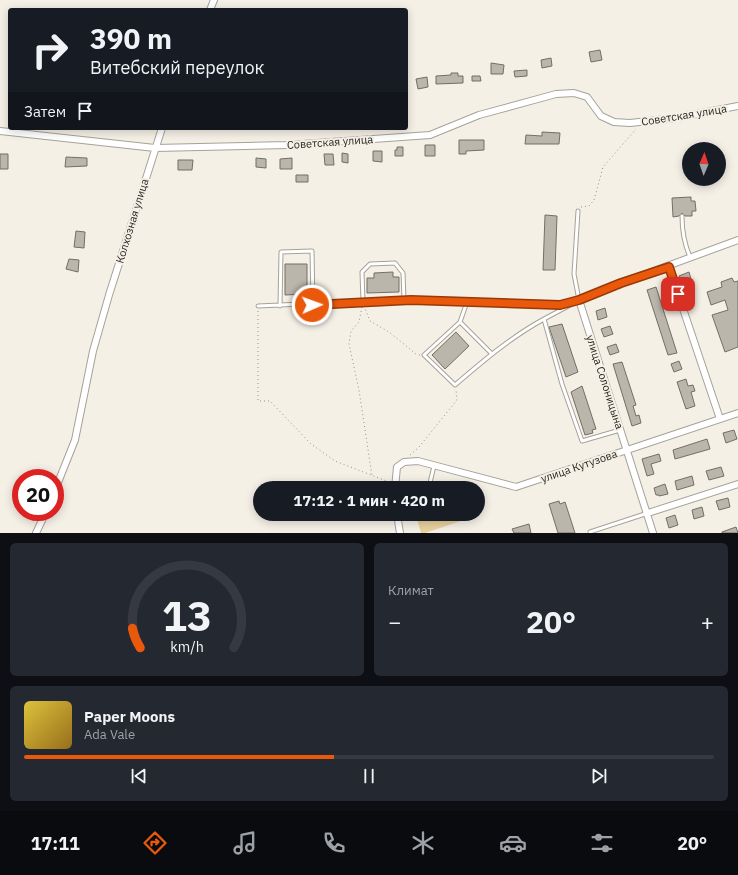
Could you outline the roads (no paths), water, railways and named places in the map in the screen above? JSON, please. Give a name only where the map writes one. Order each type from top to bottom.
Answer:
[{"type":"street","name":"Советская улица","points":[[0,131],[155,148],[288,145],[430,134],[479,115],[556,94],[574,93],[587,97],[601,116],[614,122],[630,124],[676,118],[738,106]]},
{"type":"street","name":"Колхозная улица","points":[[63,469],[75,440],[93,351],[109,295],[161,130]]},
{"type":"street","points":[[579,300],[738,240]]},
{"type":"street","points":[[669,267],[720,419]]},
{"type":"street","name":"улица Солоницына","points":[[579,300],[648,513],[653,533]]},
{"type":"street","name":"улица Кутузова","points":[[396,481],[397,467],[404,462],[418,461],[516,488],[738,413]]},
{"type":"street","points":[[648,513],[738,484]]},
{"type":"street","points":[[36,533],[42,521]]},
{"type":"street","points":[[398,521],[400,533]]},
{"type":"lane","points":[[578,211],[574,274],[579,300]]},
{"type":"lane","points":[[682,216],[686,247],[691,258]]},
{"type":"lane","points":[[280,306],[281,252],[312,251],[312,305]]},
{"type":"lane","points":[[363,302],[362,272],[370,264],[395,263],[403,273],[404,300]]},
{"type":"lane","points":[[258,306],[312,305],[404,300],[560,305],[579,300]]},
{"type":"lane","points":[[468,302],[460,322],[424,355],[455,385],[492,354],[529,327],[579,300]]},
{"type":"lane","points":[[544,319],[562,384],[582,441],[620,430]]},
{"type":"lane","points":[[460,322],[492,354]]},
{"type":"lane","points":[[430,481],[434,466]]},
{"type":"lane","points":[[590,533],[648,513]]}]
